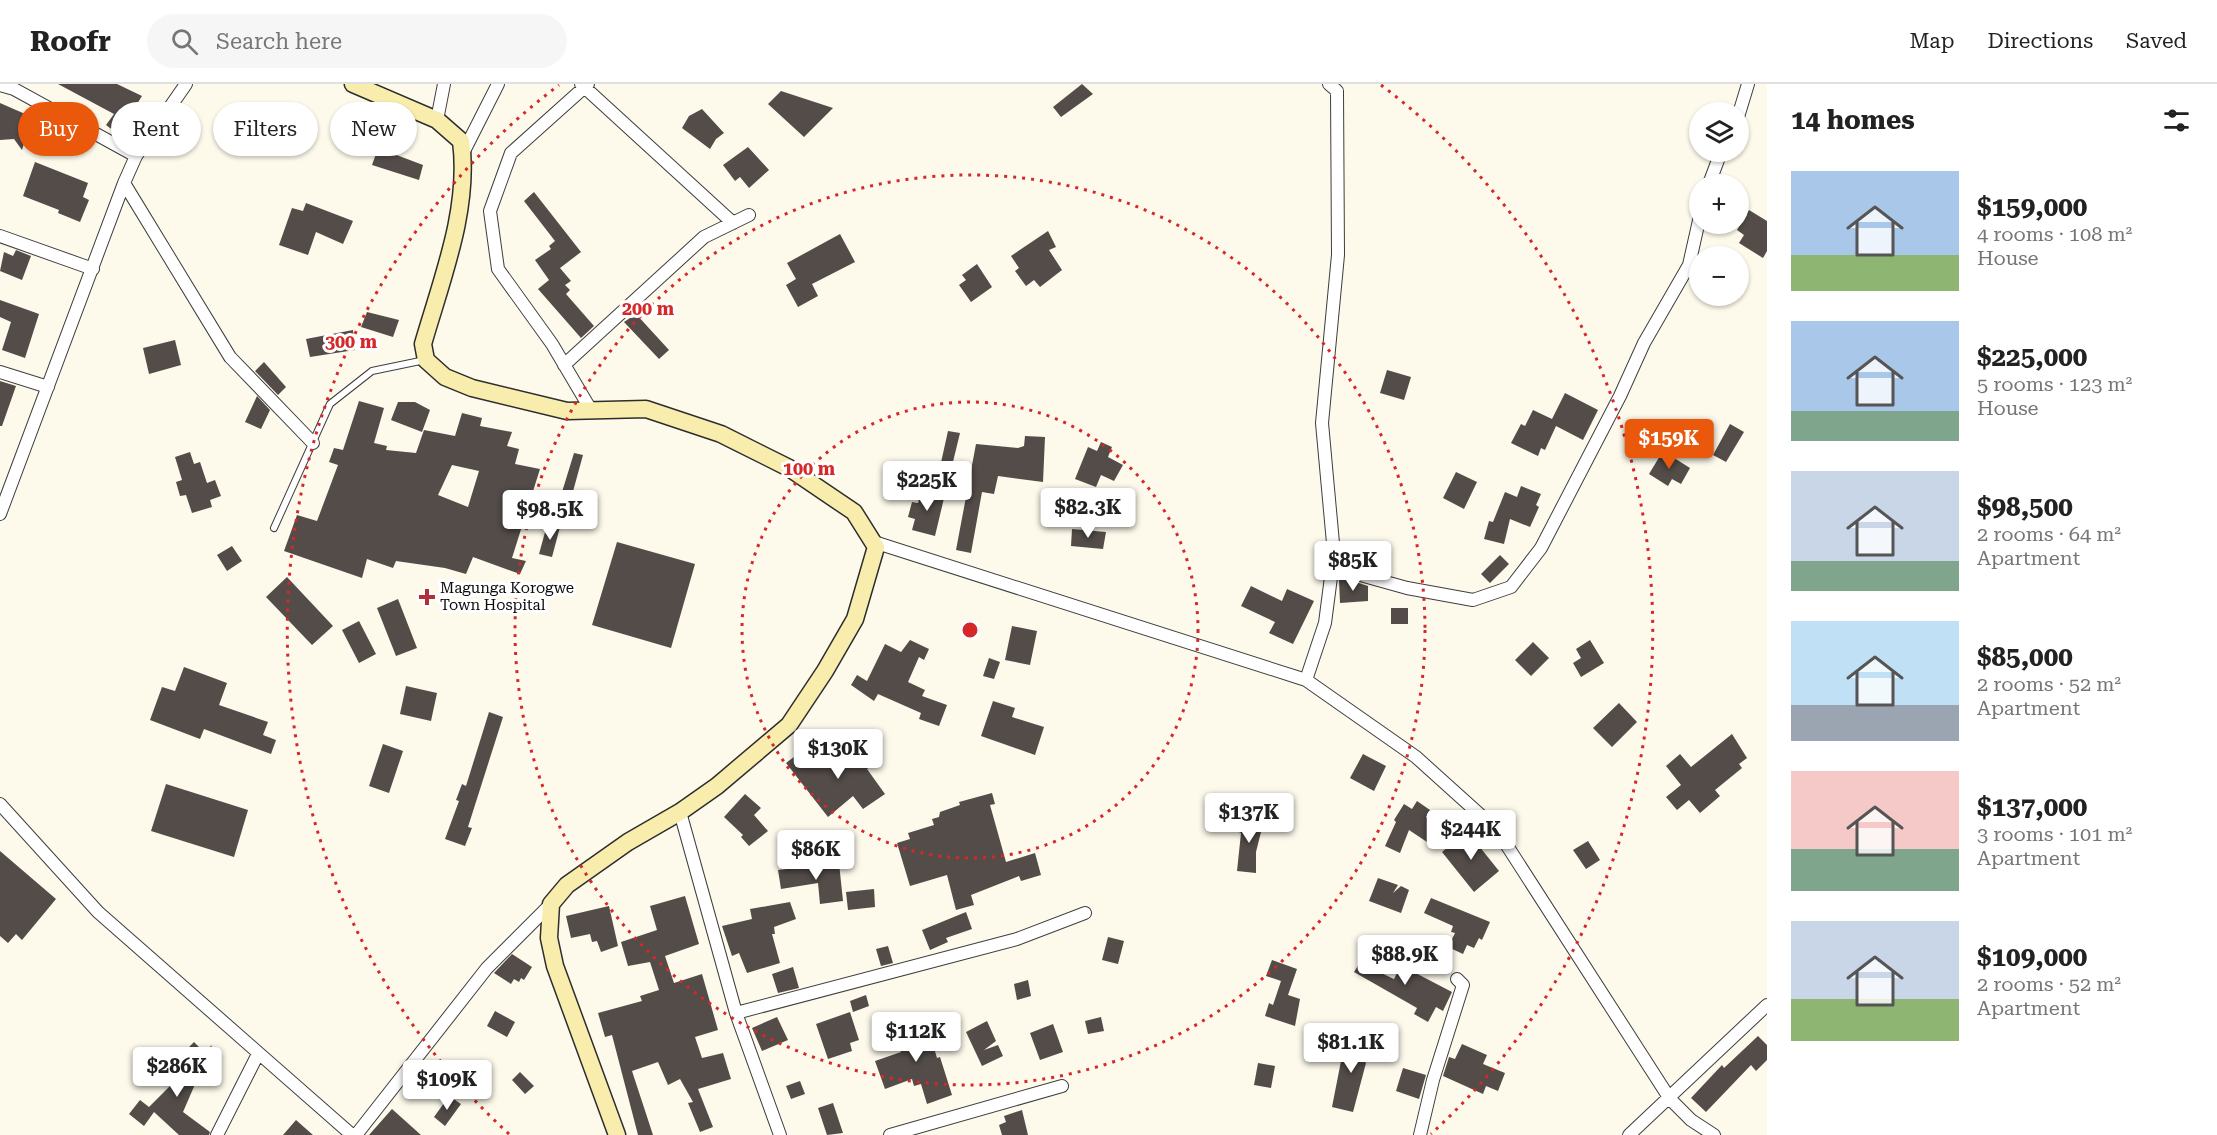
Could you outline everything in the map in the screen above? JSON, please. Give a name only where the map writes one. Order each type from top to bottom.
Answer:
[{"type":"street","points":[[174,102],[186,84]]},
{"type":"street","points":[[353,84],[437,120],[461,141],[465,172],[456,230],[423,344],[426,360],[445,376],[472,388],[567,411],[646,409],[722,434],[789,468],[854,512],[876,547]]},
{"type":"street","points":[[437,120],[444,84]]},
{"type":"street","points":[[463,153],[498,84]]},
{"type":"street","points":[[1306,680],[1324,623],[1334,554],[1322,423],[1338,255],[1337,91],[1329,84]]},
{"type":"street","points":[[1743,102],[1748,84]]},
{"type":"street","points":[[0,85],[14,89],[111,142]]},
{"type":"street","points":[[591,410],[564,365],[498,269],[490,212],[511,153],[584,85],[733,223]]},
{"type":"street","points":[[0,514],[136,156]]},
{"type":"street","points":[[124,183],[230,357],[313,442]]},
{"type":"street","points":[[564,365],[704,237],[749,215]]},
{"type":"street","points":[[1332,567],[1407,588],[1473,600],[1511,587],[1541,548],[1615,406],[1644,343],[1689,265],[1696,234]]},
{"type":"street","points":[[0,236],[93,269]]},
{"type":"street","points":[[0,372],[48,387]]},
{"type":"street","points":[[0,804],[98,912],[258,1054],[354,1135],[487,968],[567,885],[717,786],[789,725],[825,671],[855,619],[877,543],[1306,680],[1416,757],[1497,830],[1670,1099],[1691,1120],[1714,1135]]},
{"type":"street","points":[[680,812],[735,1013],[780,1135]]},
{"type":"street","points":[[551,904],[549,938],[555,966],[617,1135]]},
{"type":"street","points":[[735,1013],[1017,939],[1085,913]]},
{"type":"street","points":[[1420,1135],[1433,1080],[1463,985],[1457,979]]},
{"type":"street","points":[[1629,1135],[1670,1099],[1767,1005]]},
{"type":"street","points":[[217,1135],[258,1054]]},
{"type":"street","points":[[890,1135],[1062,1086]]},
{"type":"lane","points":[[274,528],[330,404],[372,371],[426,360]]},
{"type":"building","points":[[58,84],[117,84],[142,96],[138,102],[111,102],[111,112],[99,106],[99,102],[92,102]]},
{"type":"building","points":[[1082,84],[1093,94],[1061,117],[1053,107]]},
{"type":"building","points":[[781,91],[833,108],[804,137],[768,104]]},
{"type":"building","points":[[0,103],[18,111],[18,144],[14,139],[0,140]]},
{"type":"building","points":[[702,109],[724,133],[716,139],[710,149],[682,128],[689,116]]},
{"type":"building","points":[[111,118],[111,129],[106,125]]},
{"type":"building","points":[[748,147],[769,170],[749,188],[740,177],[735,181],[723,165]]},
{"type":"building","points":[[375,156],[399,156],[423,165],[419,180],[372,165]]},
{"type":"building","points":[[35,162],[88,183],[83,197],[89,200],[80,222],[58,213],[59,210],[23,196]]},
{"type":"building","points":[[534,192],[581,252],[560,268],[571,281],[565,285],[570,290],[566,294],[594,326],[581,338],[538,289],[549,280],[535,260],[551,249],[549,246],[555,241],[524,201]]},
{"type":"building","points":[[306,203],[353,221],[343,244],[316,232],[308,255],[279,245],[292,208],[303,211]]},
{"type":"building","points":[[1749,210],[1767,221],[1767,251],[1763,258],[1749,249],[1749,246],[1739,243],[1744,235],[1749,234]]},
{"type":"building","points":[[1048,231],[1056,247],[1049,250],[1062,270],[1040,287],[1034,280],[1026,286],[1015,271],[1019,268],[1011,256]]},
{"type":"building","points":[[840,234],[855,262],[812,284],[818,296],[798,307],[786,285],[796,279],[787,263]]},
{"type":"building","points":[[16,250],[31,256],[22,280],[0,271],[4,252],[13,256]]},
{"type":"building","points":[[977,264],[992,287],[971,302],[959,285],[966,280],[962,275]]},
{"type":"building","points":[[0,300],[39,314],[25,358],[2,350],[11,322],[0,317]]},
{"type":"building","points":[[367,312],[399,320],[393,337],[361,327]]},
{"type":"building","points":[[636,314],[669,350],[659,359],[624,322]]},
{"type":"building","points":[[353,330],[355,350],[310,357],[306,339]]},
{"type":"building","points":[[175,340],[181,365],[149,374],[143,348]]},
{"type":"building","points":[[264,362],[286,387],[278,395],[255,371]]},
{"type":"building","points":[[1387,370],[1411,377],[1404,400],[1380,393]]},
{"type":"building","points":[[0,381],[16,386],[2,426],[0,426]]},
{"type":"building","points":[[1565,393],[1598,410],[1583,440],[1556,426],[1545,450],[1541,448],[1538,456],[1511,443],[1521,424],[1525,426],[1533,410],[1552,419]]},
{"type":"building","points":[[257,396],[270,410],[261,429],[245,422]]},
{"type":"building","points":[[359,401],[384,408],[374,443],[387,446],[386,450],[416,453],[424,430],[455,436],[462,413],[482,418],[480,426],[512,432],[507,446],[519,449],[515,464],[540,469],[512,558],[526,561],[520,574],[473,557],[466,574],[445,568],[396,561],[393,568],[367,559],[362,578],[284,551],[297,515],[317,521],[338,465],[329,462],[334,448],[343,450]],"holes":[[[452,465],[479,471],[468,507],[438,495]]]},
{"type":"building","points":[[398,402],[415,402],[430,410],[422,432],[391,420]]},
{"type":"building","points":[[1730,424],[1744,432],[1726,462],[1713,455]]},
{"type":"building","points":[[948,431],[960,433],[951,470],[940,467]]},
{"type":"building","points":[[1025,436],[1045,437],[1043,482],[998,476],[994,494],[982,492],[971,553],[956,550],[976,444],[1018,448],[1024,446]]},
{"type":"building","points":[[1101,442],[1112,447],[1108,457],[1123,465],[1114,481],[1101,475],[1096,487],[1075,479],[1088,447],[1097,451]]},
{"type":"building","points":[[1663,451],[1690,468],[1681,484],[1672,479],[1668,486],[1649,474]]},
{"type":"building","points":[[190,452],[194,464],[200,462],[207,483],[215,480],[221,496],[210,500],[212,507],[192,513],[186,495],[180,496],[176,482],[182,480],[175,457]]},
{"type":"building","points":[[574,453],[583,455],[572,495],[562,492]]},
{"type":"building","points":[[1456,472],[1477,482],[1464,509],[1443,498]]},
{"type":"building","points":[[1521,486],[1541,494],[1536,505],[1539,507],[1530,527],[1510,519],[1504,544],[1484,539],[1489,521],[1493,522],[1505,492],[1517,497]]},
{"type":"building","points":[[922,488],[945,494],[935,536],[912,530],[915,519],[908,517],[912,502],[918,503]]},
{"type":"building","points":[[547,525],[560,527],[552,557],[539,554]]},
{"type":"building","points":[[1072,529],[1106,532],[1103,549],[1071,546]]},
{"type":"building","points":[[617,542],[695,564],[671,648],[592,625]]},
{"type":"building","points":[[232,546],[242,561],[227,571],[217,555]]},
{"type":"building","points":[[1500,555],[1509,564],[1490,583],[1481,574]]},
{"type":"building","points":[[287,577],[333,626],[312,645],[266,597]]},
{"type":"building","points":[[1346,579],[1368,586],[1368,601],[1340,603],[1339,580]]},
{"type":"building","points":[[1251,586],[1282,601],[1287,589],[1314,601],[1293,644],[1269,633],[1275,622],[1241,606]]},
{"type":"building","points":[[398,599],[417,648],[396,656],[377,608]]},
{"type":"building","points":[[1391,608],[1408,608],[1408,624],[1391,624]]},
{"type":"building","points":[[359,621],[376,654],[359,663],[342,630]]},
{"type":"building","points":[[1012,626],[1037,631],[1030,665],[1005,660]]},
{"type":"building","points":[[910,640],[929,649],[924,660],[919,657],[908,682],[925,690],[922,696],[947,705],[939,726],[919,719],[921,713],[878,694],[874,701],[851,685],[857,675],[867,681],[885,644],[901,652]]},
{"type":"building","points":[[1590,640],[1604,663],[1581,677],[1573,663],[1581,658],[1576,649]]},
{"type":"building","points":[[1533,642],[1549,658],[1531,676],[1515,660]]},
{"type":"building","points":[[989,658],[1000,662],[994,679],[983,676]]},
{"type":"building","points":[[184,667],[227,683],[219,705],[268,722],[263,735],[276,740],[271,754],[204,729],[200,739],[150,720],[162,687],[175,691]]},
{"type":"building","points":[[406,686],[437,693],[431,721],[400,714]]},
{"type":"building","points":[[993,701],[1015,708],[1012,717],[1044,727],[1035,755],[981,736]]},
{"type":"building","points":[[1619,703],[1637,722],[1612,747],[1593,728]]},
{"type":"building","points":[[489,712],[503,717],[468,827],[472,828],[465,846],[445,839],[459,801],[456,800],[462,784],[466,786]]},
{"type":"building","points":[[1732,734],[1747,758],[1739,764],[1742,768],[1715,790],[1720,796],[1700,813],[1689,800],[1677,810],[1666,797],[1681,785],[1666,766],[1680,754],[1691,767]]},
{"type":"building","points":[[383,744],[403,751],[389,793],[369,786]]},
{"type":"building","points":[[865,746],[877,762],[867,769],[885,794],[863,809],[853,796],[828,817],[786,763],[799,753],[803,757],[808,753],[812,758],[819,752],[833,769]]},
{"type":"building","points":[[1363,754],[1386,766],[1374,791],[1350,778]]},
{"type":"building","points":[[166,784],[248,810],[234,857],[151,831]]},
{"type":"building","points":[[992,793],[995,804],[990,805],[1006,862],[1035,853],[1041,875],[1021,881],[1019,876],[971,895],[974,905],[956,910],[947,875],[910,886],[897,843],[910,839],[908,833],[934,825],[932,819],[939,817],[940,812],[960,805],[959,802]]},
{"type":"building","points":[[745,794],[761,808],[754,815],[768,831],[749,846],[741,837],[743,835],[724,817]]},
{"type":"building","points":[[1417,801],[1430,810],[1426,817],[1438,825],[1427,842],[1409,830],[1400,853],[1385,846],[1396,822],[1394,820],[1404,804],[1412,809]]},
{"type":"building","points":[[1243,815],[1264,820],[1256,852],[1256,873],[1237,871],[1241,833],[1239,832]]},
{"type":"building","points":[[1467,831],[1499,871],[1474,892],[1442,852]]},
{"type":"building","points":[[1588,841],[1600,860],[1586,869],[1573,850]]},
{"type":"building","points":[[0,851],[56,899],[22,940],[16,934],[8,943],[0,936]]},
{"type":"building","points":[[839,863],[843,901],[820,904],[818,883],[781,889],[778,870]]},
{"type":"building","points":[[1378,878],[1398,885],[1393,893],[1401,886],[1409,890],[1401,913],[1369,901]]},
{"type":"building","points":[[874,889],[875,907],[848,910],[846,892]]},
{"type":"building","points":[[685,896],[699,944],[665,956],[674,983],[702,974],[718,1030],[695,1037],[702,1058],[723,1053],[731,1079],[698,1089],[713,1127],[700,1132],[688,1103],[693,1102],[680,1079],[668,1085],[658,1062],[632,1071],[653,1135],[638,1135],[612,1035],[605,1037],[598,1013],[642,1001],[640,996],[659,990],[650,962],[628,966],[621,942],[657,930],[650,906]]},
{"type":"building","points":[[1431,898],[1490,922],[1482,940],[1479,938],[1474,948],[1467,945],[1463,954],[1448,947],[1455,933],[1451,932],[1453,926],[1424,913]]},
{"type":"building","points":[[790,902],[796,919],[774,927],[775,934],[772,934],[780,963],[747,973],[739,953],[732,956],[722,926],[752,919],[750,909]]},
{"type":"building","points":[[609,906],[618,946],[601,952],[597,941],[592,942],[590,934],[571,938],[566,916]]},
{"type":"building","points":[[966,912],[972,929],[946,938],[948,942],[930,950],[922,930]]},
{"type":"building","points":[[1108,937],[1124,941],[1118,964],[1102,960]]},
{"type":"building","points":[[888,946],[893,963],[881,966],[876,949]]},
{"type":"building","points":[[1369,948],[1384,957],[1379,972],[1394,979],[1400,967],[1404,967],[1452,992],[1443,1011],[1436,1007],[1428,1022],[1414,1014],[1417,1008],[1354,972]]},
{"type":"building","points":[[512,954],[532,967],[524,980],[521,978],[519,982],[514,979],[511,984],[494,973]]},
{"type":"building","points":[[1272,960],[1297,969],[1288,995],[1300,999],[1295,1026],[1265,1016],[1269,1003],[1273,1005],[1281,981],[1266,976]]},
{"type":"building","points":[[793,967],[799,988],[778,993],[772,974]]},
{"type":"building","points":[[1028,980],[1031,996],[1017,1000],[1014,984]]},
{"type":"building","points":[[866,995],[869,1006],[853,1012],[850,1001]]},
{"type":"building","points":[[495,1011],[515,1022],[507,1037],[487,1026]]},
{"type":"building","points":[[850,1012],[859,1040],[850,1043],[852,1051],[828,1059],[816,1024]]},
{"type":"building","points":[[777,1017],[788,1040],[762,1051],[752,1028]]},
{"type":"building","points":[[1101,1017],[1104,1031],[1088,1034],[1085,1021]]},
{"type":"building","points":[[925,1018],[937,1058],[940,1057],[952,1095],[927,1104],[921,1084],[914,1086],[912,1079],[885,1089],[875,1061],[901,1052],[894,1027]]},
{"type":"building","points":[[987,1021],[996,1041],[984,1050],[998,1045],[1003,1056],[982,1066],[966,1032]]},
{"type":"building","points":[[1053,1024],[1063,1052],[1040,1060],[1030,1033]]},
{"type":"building","points":[[1352,1034],[1370,1038],[1353,1112],[1332,1107],[1341,1061],[1345,1062]]},
{"type":"building","points":[[1758,1036],[1767,1045],[1767,1060],[1756,1071],[1751,1065],[1706,1112],[1691,1098],[1722,1065],[1724,1068]]},
{"type":"building","points":[[194,1042],[204,1052],[212,1045],[183,1112],[210,1132],[209,1135],[179,1135],[154,1112],[144,1126],[129,1114],[140,1100],[149,1107],[192,1064],[182,1054]]},
{"type":"building","points":[[1462,1044],[1487,1055],[1483,1064],[1505,1073],[1498,1091],[1486,1086],[1483,1094],[1443,1076],[1449,1057],[1455,1059]]},
{"type":"building","points":[[1258,1063],[1275,1066],[1271,1088],[1254,1085]]},
{"type":"building","points":[[1403,1068],[1426,1075],[1419,1099],[1396,1091]]},
{"type":"building","points":[[520,1072],[534,1086],[525,1094],[512,1080]]},
{"type":"building","points":[[800,1081],[805,1094],[791,1099],[786,1086]]},
{"type":"building","points":[[449,1096],[461,1104],[445,1126],[434,1117]]},
{"type":"building","points":[[833,1103],[843,1133],[827,1135],[818,1108]]},
{"type":"building","points":[[392,1109],[421,1135],[369,1135]]},
{"type":"building","points":[[1022,1110],[1028,1135],[1002,1135],[999,1125],[1006,1122],[1004,1116]]},
{"type":"building","points":[[296,1120],[313,1135],[283,1135]]},
{"type":"place","name":"Magunga Korogwe Town Hospital","points":[[427,597]]}]
